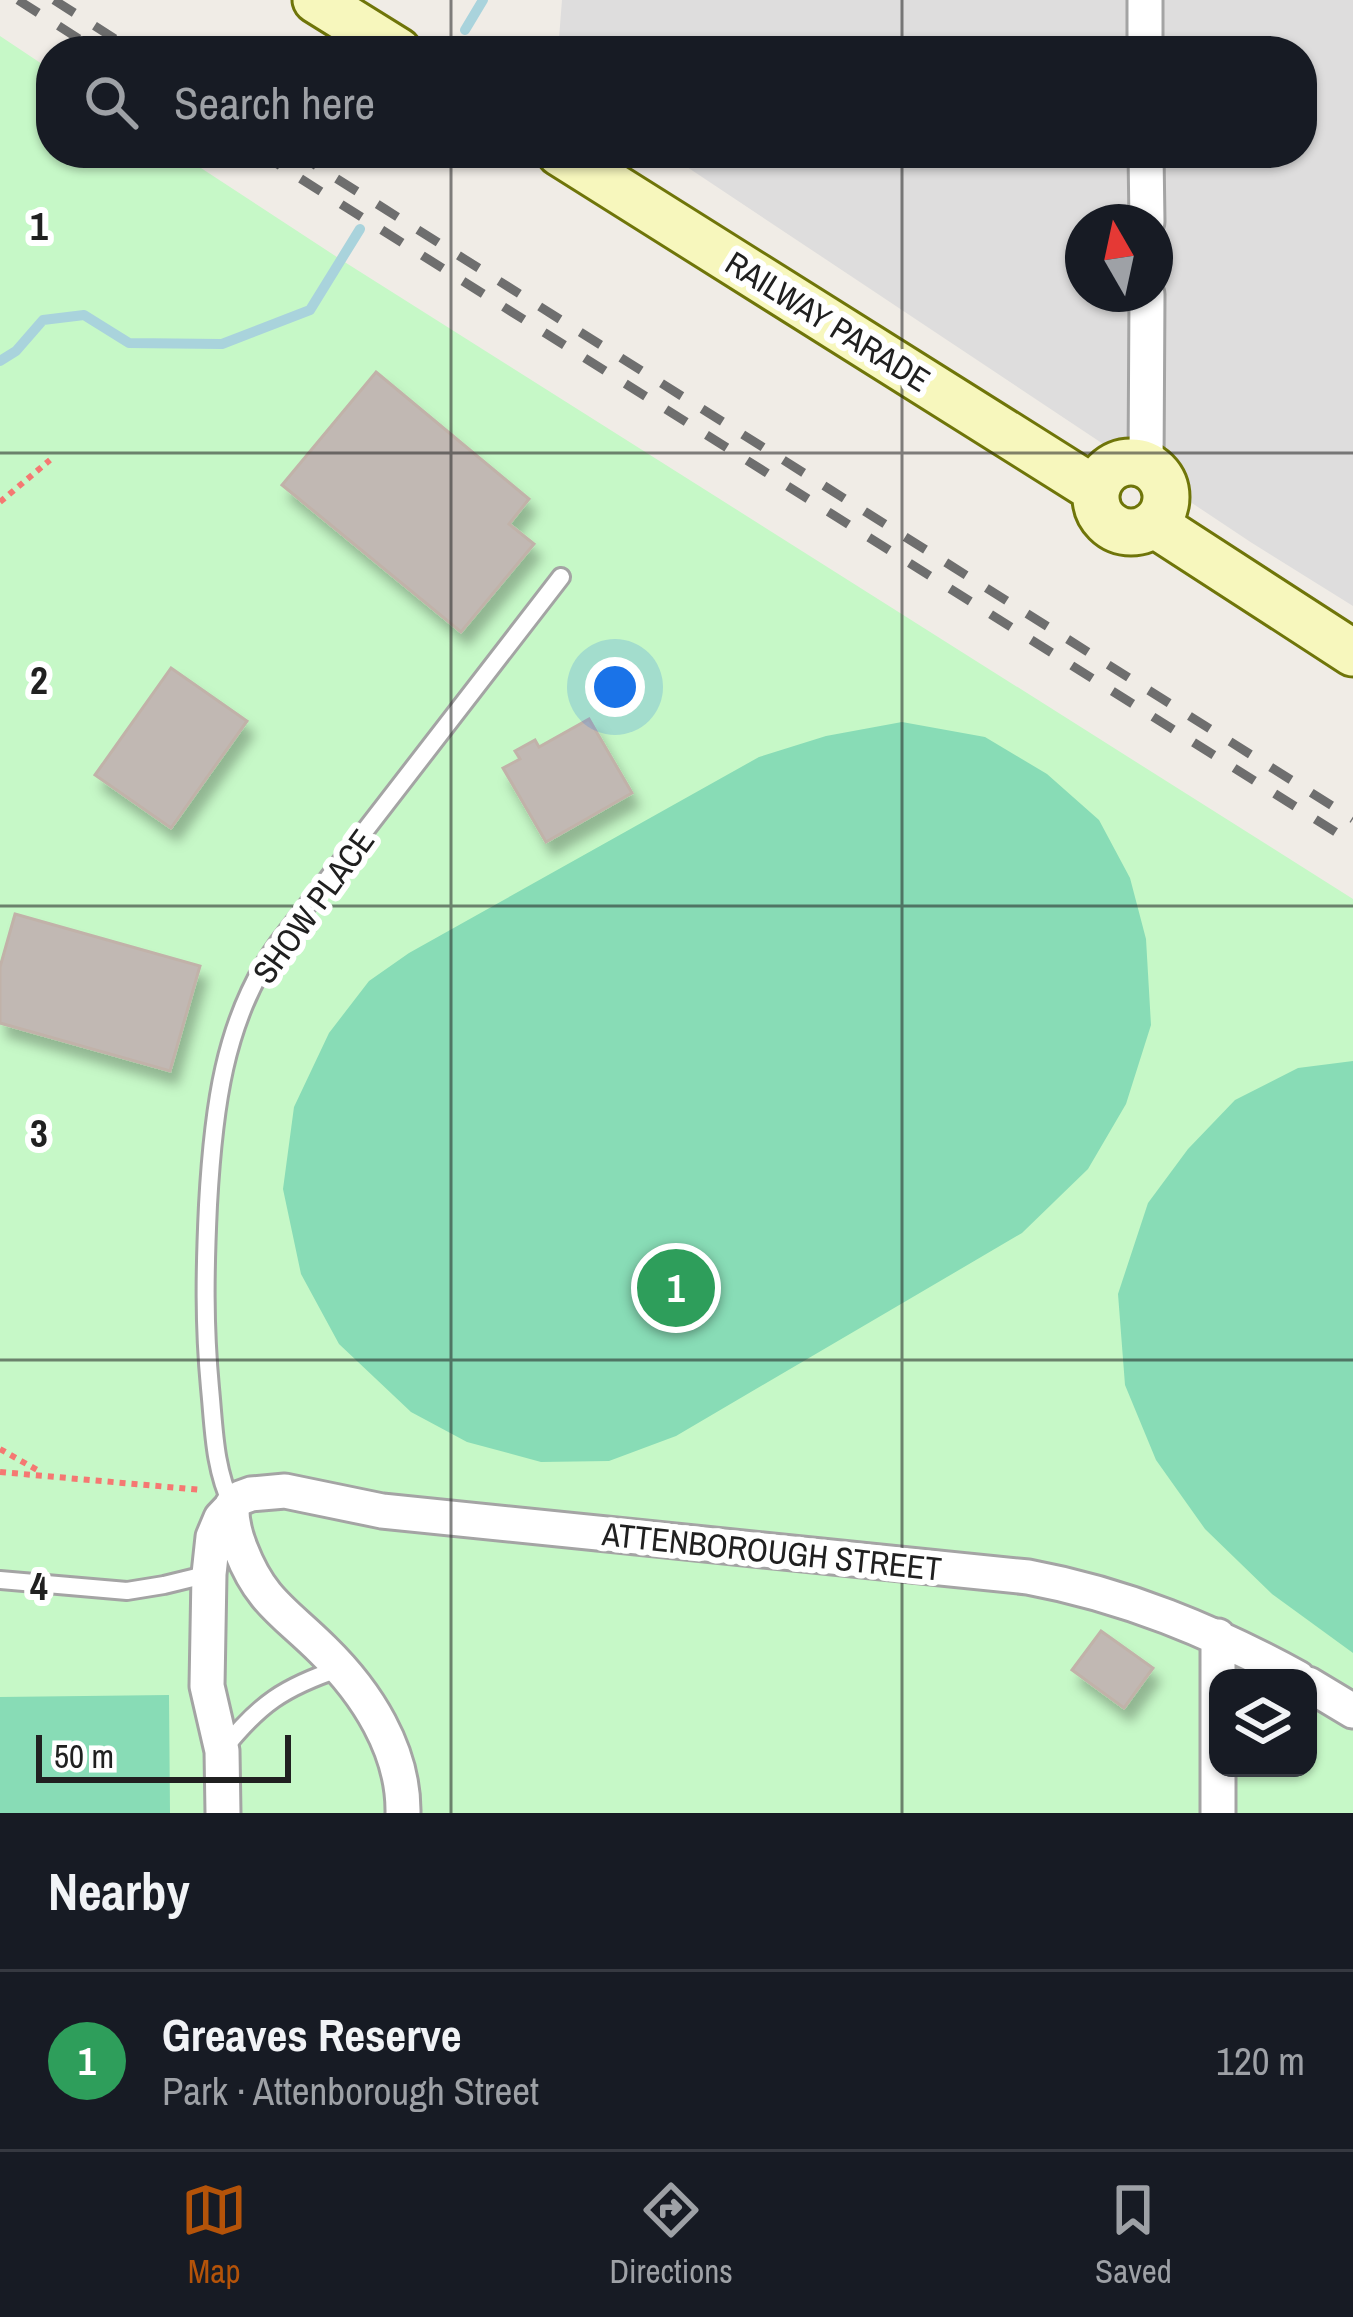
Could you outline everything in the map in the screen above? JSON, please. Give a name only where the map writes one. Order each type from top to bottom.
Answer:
[{"type":"main road","points":[[316,0],[374,36]]},
{"type":"main road","name":"RAILWAY PARADE","points":[[584,168],[1096,490]]},
{"type":"main road","points":[[1115,466],[1146,466],[1156,472],[1166,504],[1154,524],[1134,532],[1113,527],[1098,511],[1096,490],[1115,466]]},
{"type":"main road","points":[[1154,524],[1353,653]]},
{"type":"street","points":[[1145,0],[1145,36]]},
{"type":"street","points":[[1146,168],[1147,204]]},
{"type":"street","points":[[1146,466],[1147,312]]},
{"type":"street","name":"ATTENBOROUGH STREET","points":[[227,1496],[285,1491],[382,1511],[1028,1576],[1094,1591],[1178,1619],[1281,1669]]},
{"type":"street","points":[[224,1813],[222,1751],[207,1686],[209,1574],[213,1537],[227,1496]]},
{"type":"street","points":[[227,1496],[235,1534],[261,1592],[341,1668],[381,1724],[399,1776],[403,1813]]},
{"type":"street","points":[[1217,1813],[1218,1636]]},
{"type":"street","points":[[1317,1689],[1353,1711]]},
{"type":"lane","name":"SHOW PLACE","points":[[227,1496],[218,1465],[204,1275],[212,1129],[244,1007],[257,975],[279,943],[561,577]]},
{"type":"lane","points":[[0,1580],[127,1591],[209,1574]]},
{"type":"lane","points":[[222,1751],[250,1716],[272,1699],[341,1668]]},
{"type":"path","points":[[0,502],[50,460]]},
{"type":"path","points":[[0,1449],[43,1474]]},
{"type":"path","points":[[0,1472],[227,1496]]},
{"type":"shaded area","points":[[562,0],[1353,0],[1353,606],[689,168],[1317,168],[1317,36],[559,36]]},
{"type":"green space","points":[[0,36],[36,60],[36,168],[201,168],[1353,899],[1353,1813],[0,1813]]},
{"type":"green space","points":[[902,722],[985,737],[1047,774],[1099,820],[1130,878],[1146,939],[1151,1025],[1126,1104],[1088,1169],[1022,1233],[676,1436],[609,1461],[541,1462],[467,1442],[411,1412],[339,1344],[301,1274],[283,1189],[294,1107],[329,1033],[369,981],[409,953],[759,757],[826,736]]},
{"type":"green space","points":[[1353,1061],[1353,1653],[1272,1594],[1205,1529],[1156,1460],[1125,1385],[1118,1294],[1148,1203],[1188,1149],[1235,1100],[1298,1068]]},
{"type":"green space","points":[[169,1695],[170,1813],[0,1813],[0,1697]]},
{"type":"building","points":[[376,372],[529,499],[509,524],[534,544],[461,632],[282,485]]},
{"type":"building","points":[[171,668],[247,721],[171,828],[95,775]]},
{"type":"building","points":[[589,719],[632,793],[546,842],[503,768],[520,759],[515,751],[535,740],[539,747]]},
{"type":"building","points":[[15,914],[200,966],[170,1071],[0,1023],[0,967]]},
{"type":"building","points":[[1101,1631],[1153,1668],[1124,1708],[1072,1670]]},
{"type":"waterway","points":[[465,30],[483,0]]},
{"type":"waterway","points":[[0,361],[16,351],[43,320],[84,315],[129,343],[222,344],[310,310],[360,229]]},
{"type":"railway","points":[[18,0],[74,36]]},
{"type":"railway","points":[[54,0],[110,36]]},
{"type":"railway","points":[[284,168],[1353,843]]},
{"type":"railway","points":[[320,168],[1353,819]]},
{"type":"place","name":"Greaves Reserve","points":[[676,1288]]}]
